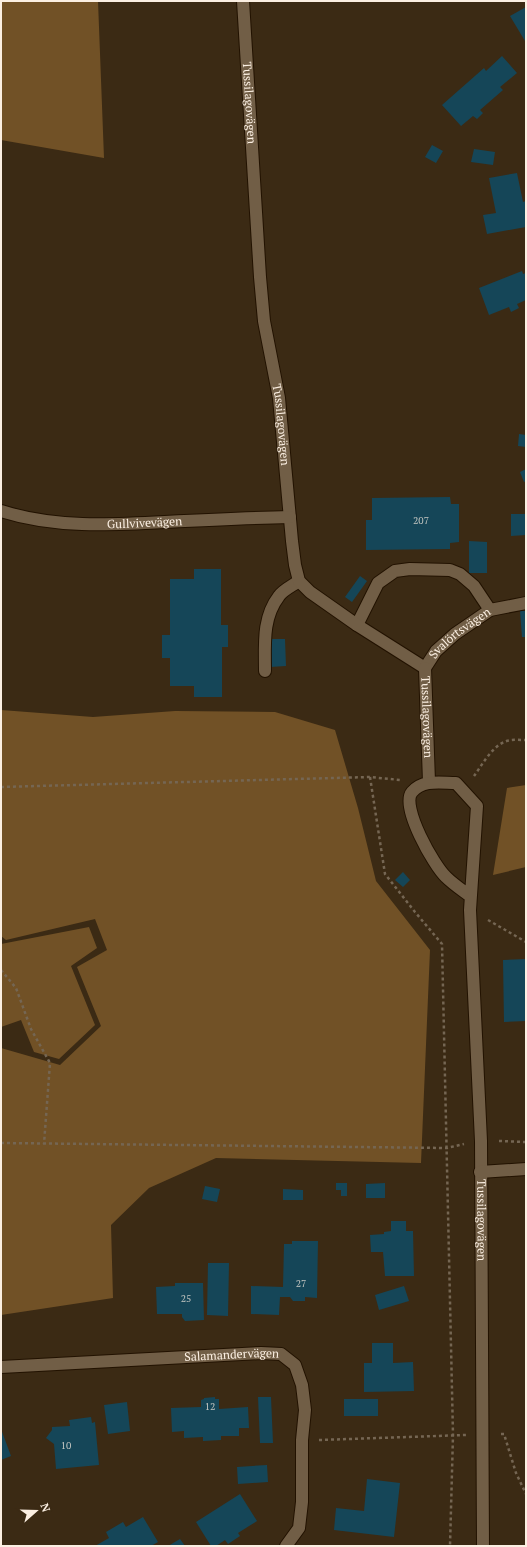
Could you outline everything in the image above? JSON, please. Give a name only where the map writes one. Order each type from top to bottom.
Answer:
[{"type":"street","name":"Tussilagovägen","points":[[243,1],[264,320],[279,398],[295,565],[299,581],[310,592],[356,625],[425,668],[429,782],[456,783],[477,806],[470,910],[481,1141],[483,1546]]},
{"type":"street","name":"Gullvivevägen","points":[[1,511],[18,516],[57,523],[99,525],[290,516]]},
{"type":"street","points":[[356,625],[378,583],[395,571],[410,569],[450,570],[460,574],[474,586],[490,610]]},
{"type":"street","points":[[265,671],[264,630],[271,608],[279,595],[299,581]]},
{"type":"street","name":"Svalörtsvägen","points":[[425,668],[436,651],[455,634],[490,610],[526,603]]},
{"type":"street","points":[[429,782],[411,793],[408,802],[420,839],[445,876],[470,896]]},
{"type":"street","points":[[480,1172],[526,1169]]},
{"type":"street","name":"Salamandervägen","points":[[1,1367],[261,1353],[281,1354],[296,1365],[302,1385],[304,1410],[302,1440],[303,1472],[299,1528],[286,1546]]},
{"type":"path","points":[[462,790],[494,749],[504,742],[526,740]]},
{"type":"path","points":[[370,777],[384,874],[442,944],[453,1435],[450,1546]]},
{"type":"path","points":[[1,787],[370,777],[429,782]]},
{"type":"path","points":[[470,910],[526,942]]},
{"type":"path","points":[[1,970],[16,988],[31,1029],[50,1063],[44,1144]]},
{"type":"path","points":[[1,1143],[447,1148],[481,1141],[526,1142]]},
{"type":"path","points":[[302,1440],[453,1435]]},
{"type":"shaded area","points":[[1,1],[98,1],[104,158],[1,140]]},
{"type":"shaded area","points":[[1,710],[93,717],[175,711],[275,712],[335,730],[358,808],[376,881],[430,950],[421,1163],[216,1158],[149,1188],[111,1225],[113,1298],[1,1315],[1,1048],[60,1065],[101,1026],[77,967],[107,950],[95,919],[6,940],[1,936]]},
{"type":"shaded area","points":[[526,785],[526,867],[493,875],[507,788]]},
{"type":"shaded area","points":[[89,927],[97,948],[71,966],[95,1025],[59,1059],[34,1052],[21,1020],[1,1027],[1,944]]},
{"type":"building","points":[[526,7],[526,40],[525,41],[510,16]]},
{"type":"building","points":[[502,56],[517,73],[500,87],[503,90],[480,110],[483,113],[477,119],[473,116],[461,126],[442,105],[484,68],[486,71]]},
{"type":"building","points":[[432,145],[443,151],[436,163],[425,157]]},
{"type":"building","points":[[474,149],[495,152],[493,165],[471,162]]},
{"type":"building","points":[[517,173],[523,202],[526,201],[526,227],[487,234],[483,215],[496,213],[489,178]]},
{"type":"building","points":[[522,271],[523,274],[526,273],[526,300],[517,304],[519,308],[511,312],[509,307],[489,315],[479,288]]},
{"type":"building","points":[[519,434],[526,435],[526,447],[518,446]]},
{"type":"building","points":[[526,469],[526,481],[524,482],[520,472]]},
{"type":"building","points":[[450,497],[451,504],[459,504],[459,542],[450,543],[450,549],[366,550],[366,520],[372,520],[372,498]]},
{"type":"building","points":[[511,514],[526,514],[526,535],[511,536]]},
{"type":"building","points":[[469,541],[487,542],[487,573],[469,573]]},
{"type":"building","points":[[194,569],[221,569],[221,625],[228,625],[228,647],[222,647],[222,697],[194,697],[194,686],[170,686],[170,658],[162,658],[162,635],[170,635],[170,579],[194,579]]},
{"type":"building","points":[[360,576],[367,581],[352,602],[345,597]]},
{"type":"building","points":[[520,611],[526,611],[526,637],[522,637]]},
{"type":"building","points":[[270,639],[285,639],[286,666],[270,667]]},
{"type":"building","points":[[403,872],[410,880],[403,887],[395,880]]},
{"type":"building","points":[[526,959],[526,1021],[504,1022],[503,960]]},
{"type":"building","points":[[336,1183],[347,1183],[347,1196],[341,1196],[341,1190],[336,1190]]},
{"type":"building","points":[[385,1183],[385,1198],[366,1198],[366,1184]]},
{"type":"building","points":[[205,1186],[220,1189],[217,1202],[202,1199]]},
{"type":"building","points":[[283,1189],[303,1190],[303,1200],[283,1200]]},
{"type":"building","points":[[391,1221],[406,1221],[406,1231],[413,1231],[414,1276],[385,1276],[383,1252],[371,1252],[370,1235],[384,1234],[384,1232],[391,1231]]},
{"type":"building","points":[[292,1241],[318,1241],[317,1298],[305,1297],[305,1301],[293,1301],[290,1297],[280,1297],[279,1315],[251,1314],[251,1286],[283,1287],[284,1244],[292,1244]]},
{"type":"building","points":[[208,1263],[229,1263],[228,1316],[207,1315]]},
{"type":"building","points":[[175,1283],[203,1283],[204,1320],[185,1321],[182,1314],[157,1314],[156,1287],[175,1286]]},
{"type":"building","points":[[404,1286],[409,1301],[379,1310],[375,1295]]},
{"type":"building","points":[[372,1343],[393,1343],[393,1363],[413,1362],[414,1391],[364,1392],[364,1363],[372,1363]]},
{"type":"building","points":[[215,1397],[215,1399],[219,1399],[219,1409],[248,1407],[249,1428],[239,1428],[239,1436],[221,1436],[221,1440],[203,1441],[203,1437],[184,1438],[184,1431],[172,1432],[171,1408],[201,1407],[201,1400],[204,1398]]},
{"type":"building","points":[[258,1397],[271,1397],[273,1443],[260,1443]]},
{"type":"building","points":[[344,1399],[378,1399],[378,1416],[344,1416]]},
{"type":"building","points":[[127,1402],[130,1431],[108,1434],[104,1405]]},
{"type":"building","points":[[91,1417],[92,1423],[95,1422],[99,1465],[56,1469],[54,1444],[46,1438],[52,1430],[52,1427],[70,1426],[69,1420]]},
{"type":"building","points":[[1,1429],[11,1456],[1,1460]]},
{"type":"building","points":[[267,1465],[268,1482],[238,1484],[237,1467]]},
{"type":"building","points":[[367,1479],[400,1483],[394,1537],[334,1530],[336,1508],[364,1511]]},
{"type":"building","points":[[240,1494],[257,1521],[238,1533],[240,1536],[228,1544],[225,1540],[216,1546],[211,1546],[196,1522]]},
{"type":"building","points":[[143,1517],[158,1542],[151,1546],[95,1546],[109,1538],[106,1532],[123,1522],[126,1527]]},
{"type":"building","points":[[180,1539],[185,1546],[168,1546]]}]
